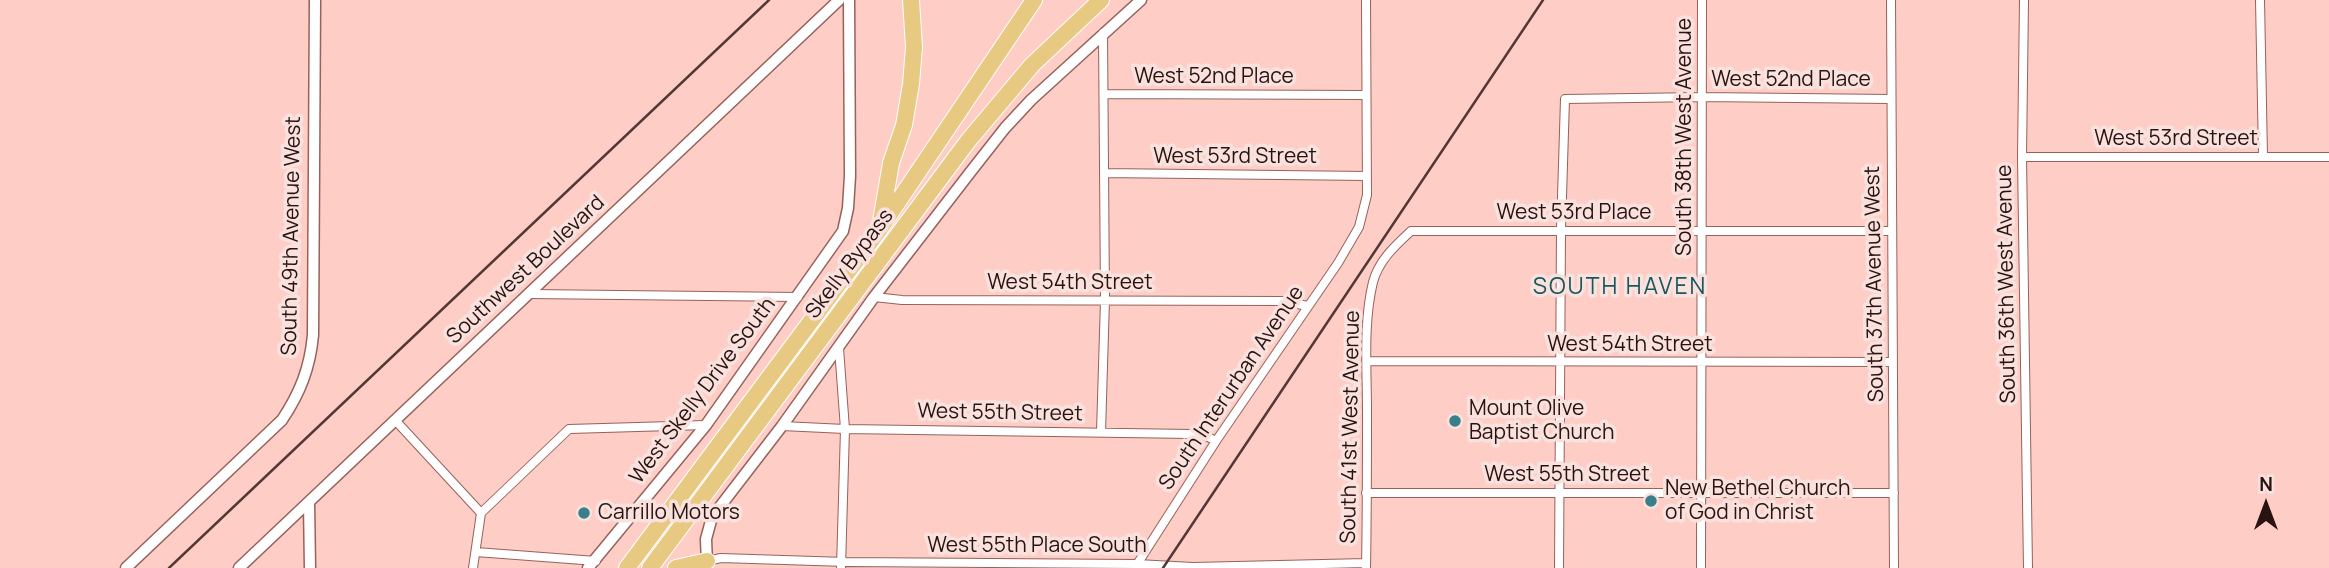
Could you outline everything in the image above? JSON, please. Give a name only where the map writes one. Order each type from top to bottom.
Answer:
[{"type":"highway","points":[[879,230],[891,163],[904,125],[911,84],[914,47],[911,0]]},
{"type":"highway","points":[[988,67],[1025,0]]},
{"type":"highway","name":"Skelly Bypass","points":[[627,568],[879,230],[1034,0]]},
{"type":"highway","name":"Skelly Bypass","points":[[650,568],[968,141],[1032,65],[1101,0]]},
{"type":"highway","points":[[676,568],[707,565]]},
{"type":"street","name":"South 49th Avenue West","points":[[126,568],[282,420],[308,371],[313,335],[314,0]]},
{"type":"street","name":"Southwest Boulevard","points":[[239,568],[839,0]]},
{"type":"street","name":"West Skelly Drive South","points":[[592,564],[706,425],[843,231],[850,176],[849,0]]},
{"type":"street","points":[[707,565],[706,539],[712,517],[782,426],[874,297],[1005,128],[1031,100],[1140,0]]},
{"type":"street","points":[[1366,0],[1367,176]]},
{"type":"street","name":"South 38th West Avenue","points":[[1701,568],[1702,0]]},
{"type":"street","name":"South 37th Avenue West","points":[[1891,0],[1894,568]]},
{"type":"street","name":"South 36th West Avenue","points":[[2024,0],[2022,157],[2028,568]]},
{"type":"street","points":[[2260,0],[2263,156]]},
{"type":"street","points":[[1101,432],[1105,300],[1103,33]]},
{"type":"street","name":"West 52nd Place","points":[[1104,94],[1365,95]]},
{"type":"street","name":"West 52nd Place","points":[[1561,229],[1565,99],[1891,99]]},
{"type":"street","name":"West 53rd Street","points":[[2022,157],[2329,157]]},
{"type":"street","name":"West 53rd Street","points":[[1104,173],[1367,176]]},
{"type":"street","name":"South Interurban Avenue","points":[[1135,566],[1216,441],[1338,263],[1359,227],[1365,207],[1367,176]]},
{"type":"street","points":[[1559,568],[1561,229]]},
{"type":"street","name":"West 53rd Place","points":[[1390,250],[1411,230],[1891,231]]},
{"type":"street","name":"South 41st West Avenue","points":[[1366,566],[1367,361],[1373,281],[1380,263],[1390,250]]},
{"type":"street","points":[[530,294],[797,297]]},
{"type":"street","name":"West 54th Street","points":[[874,297],[902,300],[1282,301],[1308,306]]},
{"type":"street","points":[[839,348],[845,429],[840,565]]},
{"type":"street","name":"West 54th Street","points":[[1367,361],[1893,362]]},
{"type":"street","points":[[395,420],[481,513]]},
{"type":"street","points":[[473,568],[481,513],[569,429],[706,425]]},
{"type":"street","name":"West 55th Street","points":[[782,426],[1192,434],[1216,441]]},
{"type":"street","name":"West 55th Street","points":[[1366,494],[1894,493]]},
{"type":"street","points":[[309,502],[310,568]]},
{"type":"street","points":[[476,552],[592,564]]},
{"type":"street","name":"West 55th Place South","points":[[707,565],[721,558],[840,565],[1193,568],[1366,566]]},
{"type":"street","points":[[556,559],[561,568]]},
{"type":"railway","points":[[169,568],[769,0]]},
{"type":"railway","points":[[1163,568],[1543,0]]},
{"type":"place","name":"Mount Olive Baptist Church","points":[[1455,421]]},
{"type":"place","name":"New Bethel Church of God in Christ","points":[[1651,501]]},
{"type":"place","name":"Carrillo Motors","points":[[584,513]]},
{"type":"district","name":"SOUTH HAVEN","points":[[1620,288]]}]
